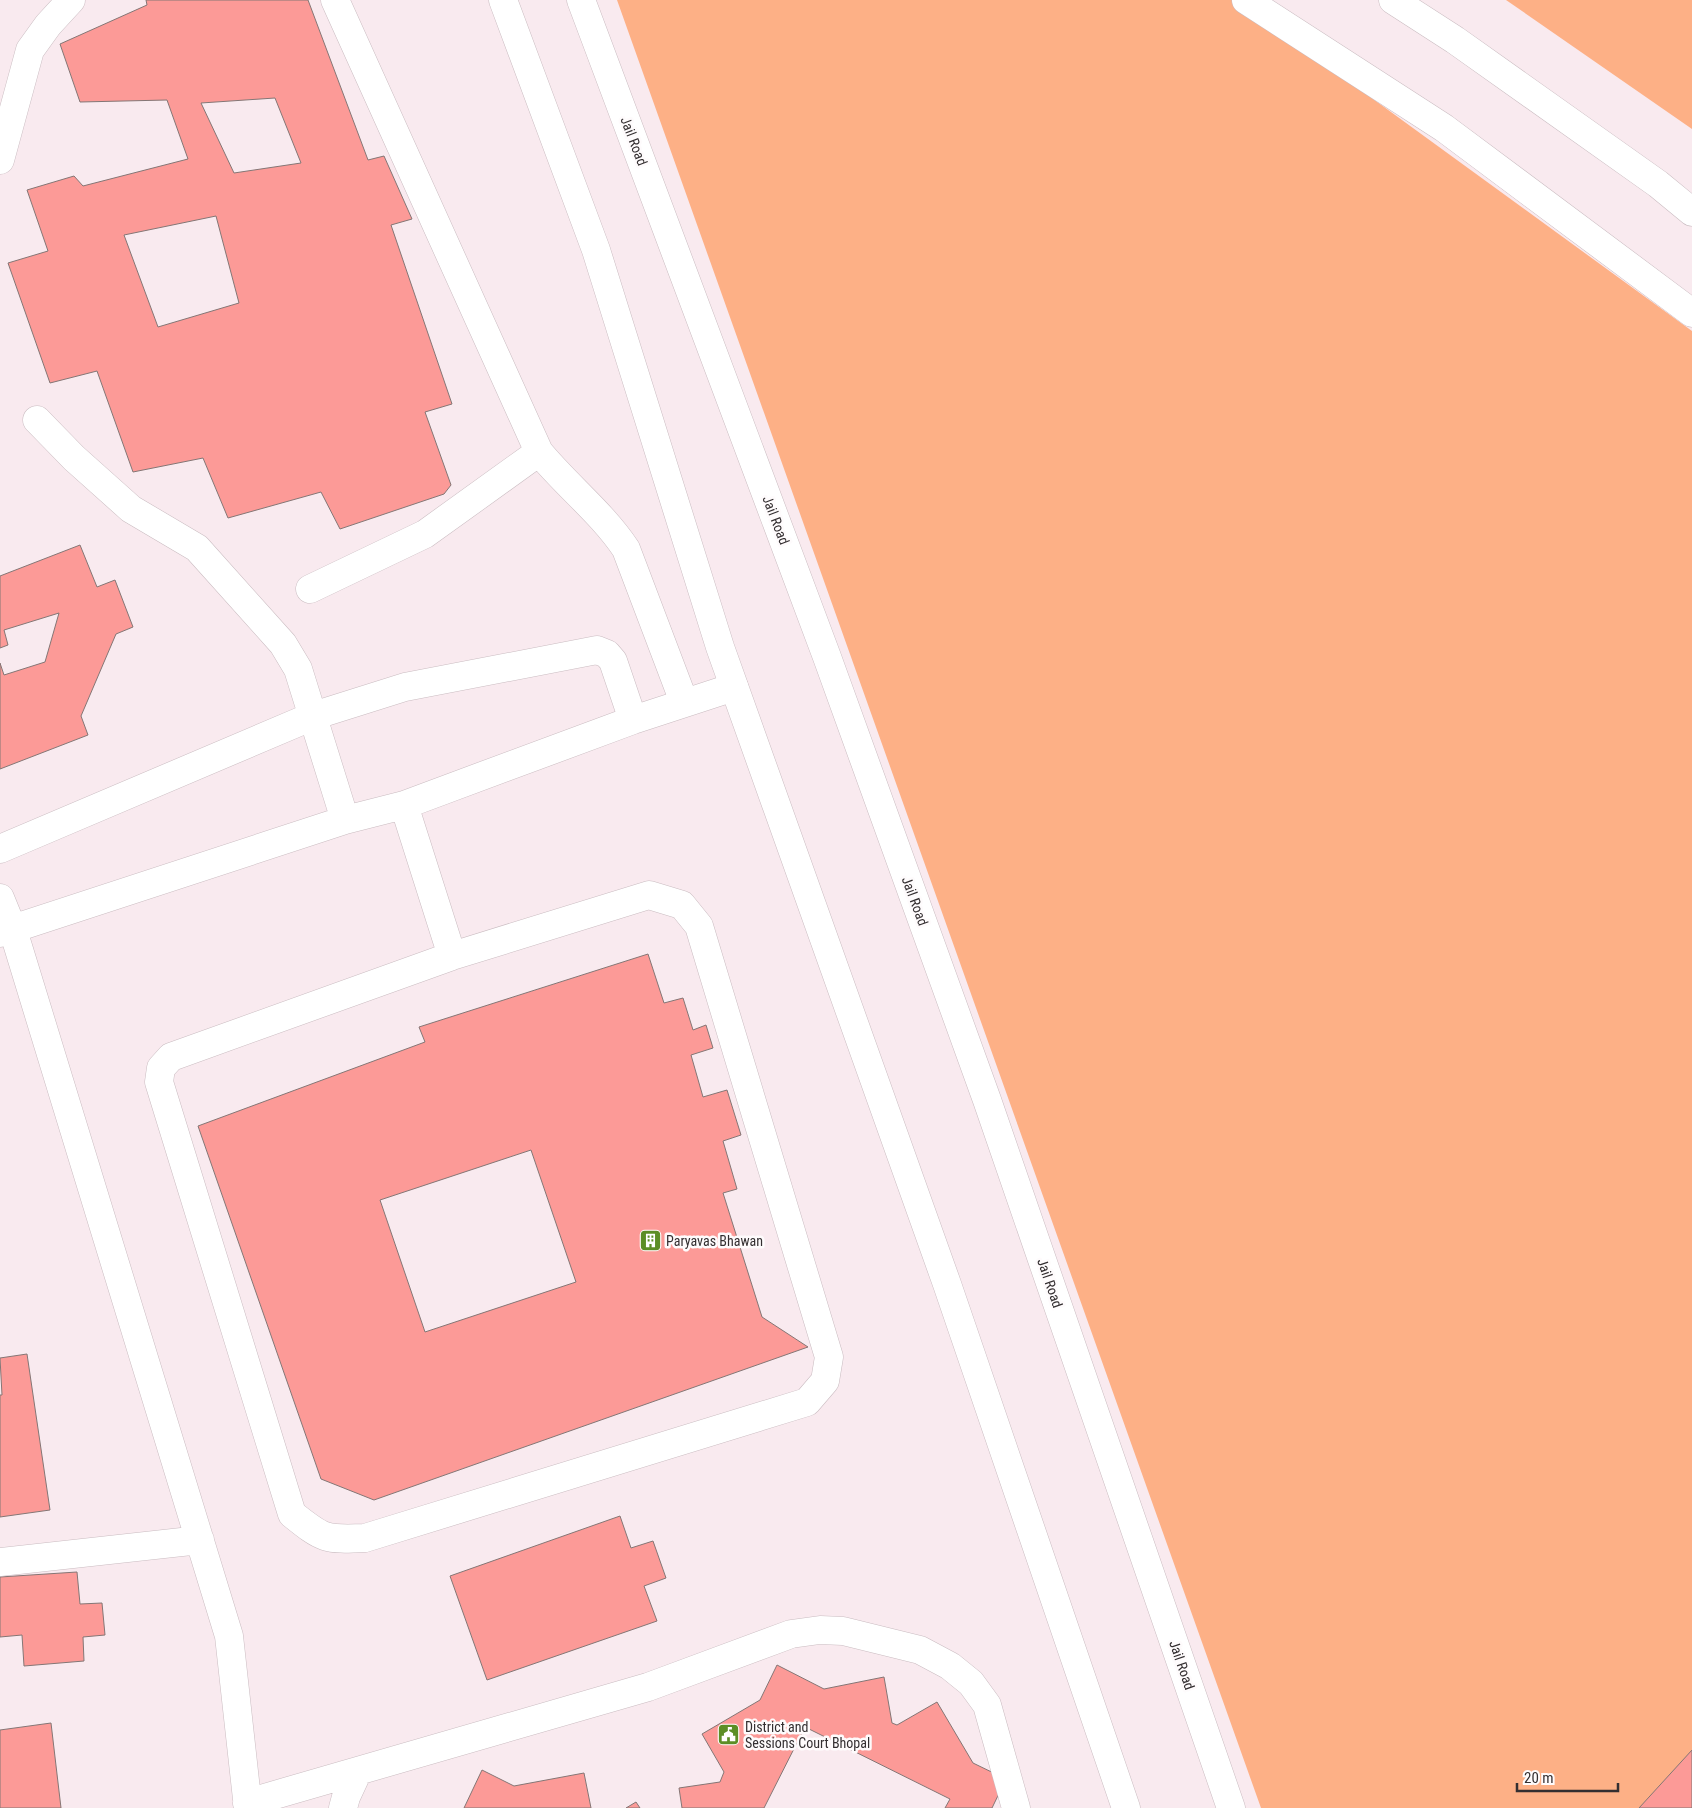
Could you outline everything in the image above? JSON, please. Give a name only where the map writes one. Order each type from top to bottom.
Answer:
[{"type":"main road","points":[[0,160],[30,50],[48,25],[71,0]]},
{"type":"main road","points":[[335,0],[539,452],[558,476],[611,526],[626,549],[684,702]]},
{"type":"main road","points":[[503,0],[596,250],[734,687],[946,1284],[1126,1808]]},
{"type":"main road","name":"Jail Road","points":[[581,0],[824,648],[973,1063],[1231,1808]]},
{"type":"main road","points":[[1246,0],[1444,128],[1692,313]]},
{"type":"main road","points":[[1393,0],[1463,46],[1650,179],[1692,212]]},
{"type":"main road","points":[[37,420],[74,458],[131,509],[196,548],[283,644],[298,670],[345,820]]},
{"type":"main road","points":[[310,589],[426,534],[539,452]]},
{"type":"main road","points":[[0,849],[313,716],[405,687],[597,650],[607,654],[613,660],[632,720]]},
{"type":"main road","points":[[6,932],[345,820],[404,805],[632,720],[734,687]]},
{"type":"main road","points":[[404,805],[452,956]]},
{"type":"main road","points":[[649,895],[682,905],[699,926],[829,1357],[825,1381],[807,1402],[365,1538],[342,1539],[319,1536],[292,1514],[159,1082],[161,1068],[171,1057],[452,956],[649,895]]},
{"type":"main road","points":[[0,898],[6,932],[229,1636],[248,1806],[358,1771],[648,1687],[791,1634],[820,1630],[843,1631],[920,1650],[950,1666],[970,1683],[987,1705],[1016,1808]]},
{"type":"main road","points":[[0,1562],[200,1540]]},
{"type":"main road","points":[[343,1808],[358,1771]]},
{"type":"shaded area","points":[[617,0],[1237,0],[1692,331],[1692,1808],[1261,1808]]},
{"type":"shaded area","points":[[1506,0],[1692,0],[1692,129]]},
{"type":"building","points":[[146,0],[308,0],[368,160],[384,156],[412,219],[391,225],[452,404],[425,412],[451,485],[444,494],[340,529],[321,492],[228,518],[203,458],[133,472],[97,371],[50,383],[8,263],[48,251],[27,190],[74,176],[83,186],[188,159],[167,100],[80,102],[60,44],[147,5]],"holes":[[[275,98],[301,163],[234,173],[201,103]],[[216,216],[239,303],[158,327],[124,235]]]},
{"type":"building","points":[[80,545],[97,587],[115,580],[133,627],[116,634],[81,716],[88,735],[0,769],[0,663],[4,675],[45,662],[59,613],[4,630],[8,645],[0,648],[0,576]]},
{"type":"building","name":"Paryavas Bhawan","points":[[648,954],[664,1003],[683,998],[693,1030],[706,1025],[713,1048],[691,1055],[703,1097],[727,1090],[741,1135],[723,1141],[737,1189],[723,1193],[762,1317],[808,1347],[374,1500],[321,1479],[198,1126],[425,1042],[419,1027]],"holes":[[[531,1150],[576,1282],[425,1332],[380,1200]]]},
{"type":"building","points":[[27,1354],[50,1510],[0,1517],[0,1395],[2,1395],[0,1358]]},
{"type":"building","points":[[620,1516],[631,1548],[653,1541],[666,1578],[644,1586],[657,1621],[487,1680],[450,1576]]},
{"type":"building","points":[[77,1572],[80,1604],[102,1603],[105,1635],[83,1637],[84,1661],[24,1666],[22,1635],[0,1637],[0,1577]]},
{"type":"building","points":[[777,1665],[824,1689],[884,1677],[892,1723],[897,1725],[937,1702],[973,1763],[1006,1779],[992,1808],[945,1808],[950,1799],[805,1727],[764,1808],[682,1808],[679,1788],[720,1782],[724,1772],[702,1734],[760,1700]]},
{"type":"building","points":[[51,1723],[61,1808],[0,1808],[0,1730]]},
{"type":"building","points":[[1692,1750],[1692,1808],[1639,1808]]},
{"type":"building","points":[[482,1770],[514,1786],[584,1773],[591,1808],[464,1808]]},
{"type":"building","points":[[636,1802],[640,1808],[626,1808]]},
{"type":"place","name":"Paryavas Bhawan","points":[[650,1241]]},
{"type":"place","name":"District and Sessions Court Bhopal","points":[[729,1735]]}]
